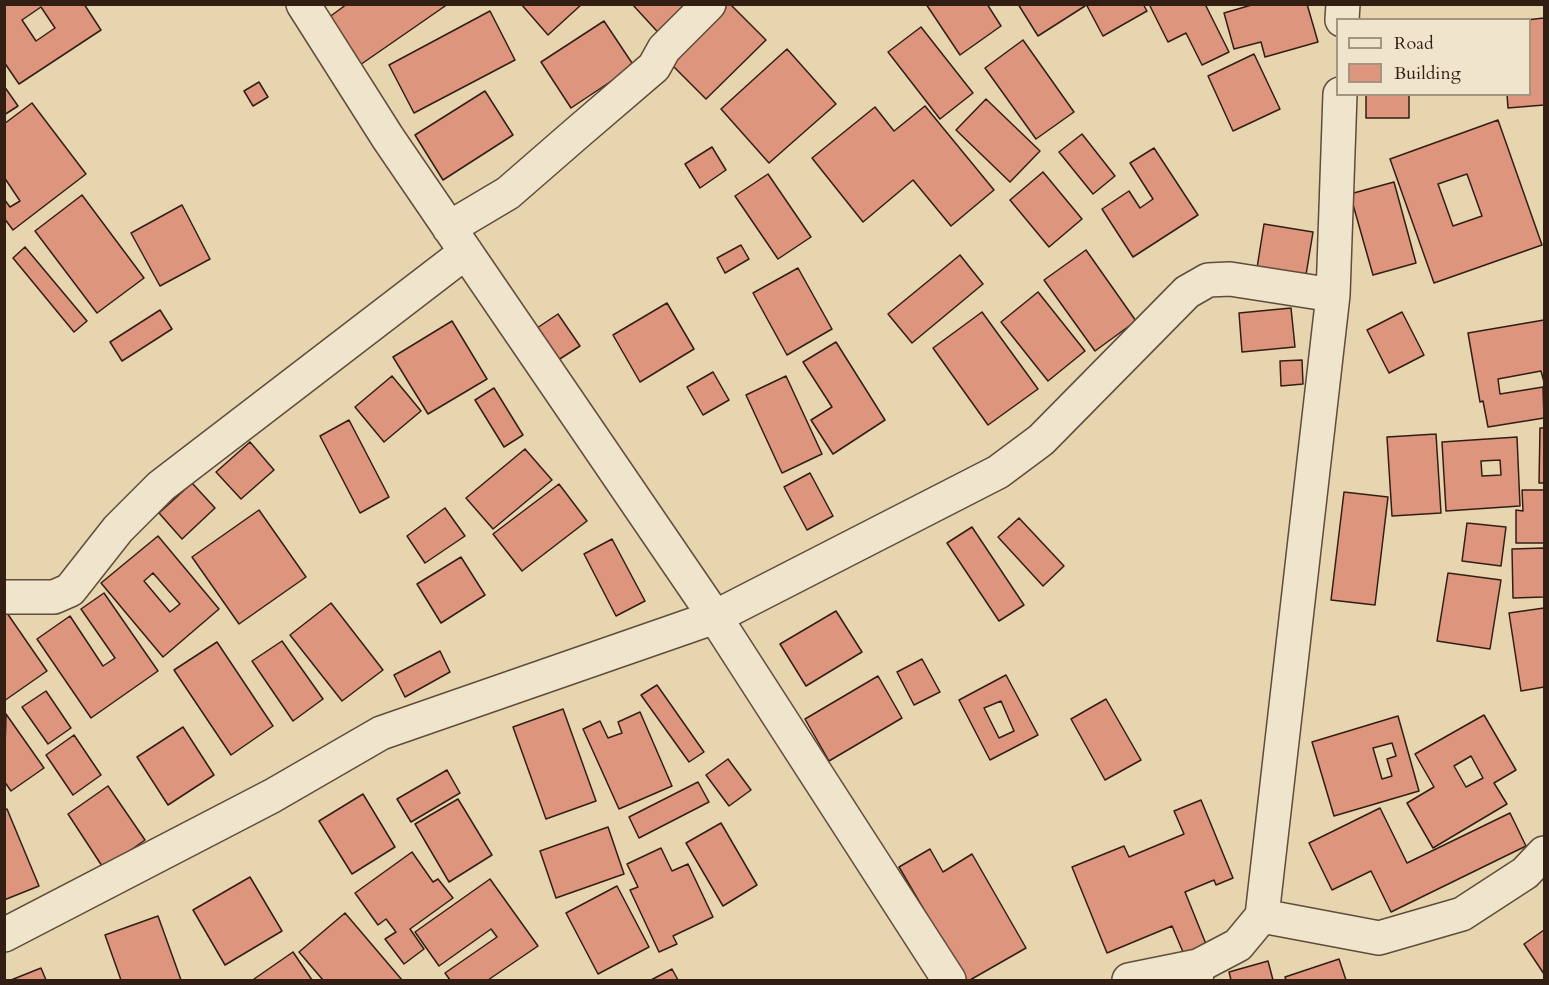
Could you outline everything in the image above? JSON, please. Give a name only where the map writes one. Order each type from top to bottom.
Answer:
[{"type":"street","points":[[303,4],[388,138],[715,617],[949,981]]},
{"type":"street","points":[[4,597],[54,597],[70,590],[118,529],[161,486],[458,240],[508,193],[654,67],[664,49],[709,4]]},
{"type":"street","points":[[1129,981],[1197,973],[1239,945],[1262,916],[1333,295],[1340,96]]},
{"type":"street","points":[[4,935],[272,796],[381,733],[715,617],[998,472],[1041,440],[1186,292],[1208,280],[1230,279],[1333,295]]},
{"type":"street","points":[[1262,916],[1379,938],[1462,914],[1525,873],[1545,853]]},
{"type":"building","points":[[4,4],[84,4],[101,30],[19,84],[4,62]],"holes":[[[41,7],[55,28],[36,41],[22,20]]]},
{"type":"building","points":[[347,4],[448,4],[360,65],[328,18]]},
{"type":"building","points":[[521,4],[582,4],[548,35]]},
{"type":"building","points":[[632,4],[704,4],[666,41]]},
{"type":"building","points":[[718,4],[730,4],[766,40],[706,99],[665,58]]},
{"type":"building","points":[[926,4],[987,4],[1001,26],[960,55]]},
{"type":"building","points":[[1018,4],[1084,4],[1085,6],[1038,36]]},
{"type":"building","points":[[1086,4],[1143,4],[1147,11],[1103,36]]},
{"type":"building","points":[[1149,4],[1205,4],[1229,52],[1202,65],[1186,33],[1168,42]]},
{"type":"building","points":[[1255,4],[1307,4],[1318,42],[1265,57],[1261,42],[1234,49],[1224,13]]},
{"type":"building","points":[[490,11],[515,60],[414,113],[389,65]]},
{"type":"building","points":[[1544,18],[1544,105],[1508,108],[1507,96],[1531,96],[1531,19]]},
{"type":"building","points":[[604,21],[634,66],[571,108],[541,62]]},
{"type":"building","points":[[921,27],[973,93],[940,119],[888,52]]},
{"type":"building","points":[[1023,40],[1074,112],[1036,139],[985,68]]},
{"type":"building","points":[[787,49],[836,104],[769,163],[721,109]]},
{"type":"building","points":[[1254,54],[1280,109],[1233,131],[1208,76]]},
{"type":"building","points":[[259,82],[268,97],[253,106],[244,91]]},
{"type":"building","points":[[4,86],[18,106],[4,115]]},
{"type":"building","points":[[485,91],[513,135],[443,180],[415,135]]},
{"type":"building","points":[[1366,96],[1409,96],[1409,118],[1366,118]]},
{"type":"building","points":[[986,99],[1040,151],[1010,182],[956,130]]},
{"type":"building","points":[[32,103],[86,174],[13,230],[4,218],[4,199],[10,207],[20,201],[4,177],[4,124]]},
{"type":"building","points":[[925,106],[994,190],[951,226],[913,180],[863,222],[812,158],[875,107],[894,131]]},
{"type":"building","points":[[1498,120],[1542,245],[1434,283],[1390,159]],"holes":[[[1467,174],[1482,216],[1453,226],[1438,184]]]},
{"type":"building","points":[[1082,134],[1115,176],[1093,194],[1059,152]]},
{"type":"building","points":[[712,147],[726,170],[700,188],[685,164]]},
{"type":"building","points":[[1154,148],[1198,215],[1133,257],[1102,209],[1129,191],[1140,208],[1153,199],[1130,163]]},
{"type":"building","points":[[1043,172],[1082,219],[1049,247],[1010,200]]},
{"type":"building","points":[[768,174],[811,237],[778,259],[735,196]]},
{"type":"building","points":[[1394,182],[1416,263],[1373,275],[1350,194]]},
{"type":"building","points":[[82,195],[144,278],[97,313],[35,231]]},
{"type":"building","points":[[182,205],[210,259],[160,286],[131,233]]},
{"type":"building","points":[[1264,224],[1313,232],[1306,275],[1257,268]]},
{"type":"building","points":[[741,245],[749,259],[725,273],[717,258]]},
{"type":"building","points":[[25,247],[87,321],[74,332],[13,258]]},
{"type":"building","points":[[1086,250],[1136,321],[1095,351],[1044,280]]},
{"type":"building","points":[[960,255],[983,284],[912,343],[888,314]]},
{"type":"building","points":[[798,268],[832,329],[787,355],[753,293]]},
{"type":"building","points":[[1038,292],[1085,351],[1048,381],[1001,322]]},
{"type":"building","points":[[667,303],[694,349],[640,382],[613,335]]},
{"type":"building","points":[[1291,308],[1295,347],[1242,352],[1239,313]]},
{"type":"building","points":[[160,310],[172,329],[122,361],[110,342]]},
{"type":"building","points":[[982,312],[1038,389],[988,425],[933,348]]},
{"type":"building","points":[[1402,312],[1424,355],[1389,373],[1367,330]]},
{"type":"building","points":[[558,314],[580,346],[552,364],[531,332]]},
{"type":"building","points":[[1544,320],[1544,382],[1541,371],[1498,379],[1500,394],[1543,387],[1544,418],[1488,427],[1483,401],[1480,402],[1468,333]]},
{"type":"building","points":[[452,321],[487,379],[428,414],[393,357]]},
{"type":"building","points":[[836,342],[885,420],[833,454],[811,420],[832,407],[803,362]]},
{"type":"building","points":[[1302,360],[1303,384],[1281,386],[1280,361]]},
{"type":"building","points":[[713,372],[729,400],[703,415],[687,387]]},
{"type":"building","points":[[392,376],[421,411],[384,442],[355,407]]},
{"type":"building","points":[[786,376],[822,454],[782,473],[746,395]]},
{"type":"building","points":[[494,388],[523,435],[504,447],[475,400]]},
{"type":"building","points":[[349,420],[389,497],[360,513],[320,436]]},
{"type":"building","points":[[1540,428],[1544,428],[1544,483],[1539,483]]},
{"type":"building","points":[[1436,434],[1441,513],[1392,516],[1387,437]]},
{"type":"building","points":[[1517,437],[1520,506],[1446,511],[1442,442]],"holes":[[[1500,460],[1501,475],[1482,476],[1481,461]]]},
{"type":"building","points":[[250,442],[274,470],[241,499],[216,472]]},
{"type":"building","points":[[525,449],[552,480],[493,529],[466,498]]},
{"type":"building","points":[[810,473],[833,516],[807,530],[784,487]]},
{"type":"building","points":[[192,483],[215,508],[182,539],[159,513]]},
{"type":"building","points":[[559,484],[587,521],[522,571],[493,534]]},
{"type":"building","points":[[1522,490],[1544,490],[1544,543],[1516,543],[1516,510],[1523,511]]},
{"type":"building","points":[[1344,492],[1388,497],[1375,605],[1331,600]]},
{"type":"building","points":[[445,508],[465,536],[425,563],[407,536]]},
{"type":"building","points":[[259,510],[306,577],[239,624],[192,557]]},
{"type":"building","points":[[1019,518],[1064,566],[1043,586],[998,537]]},
{"type":"building","points":[[1467,523],[1506,527],[1501,566],[1462,561]]},
{"type":"building","points":[[972,527],[1024,605],[999,621],[947,543]]},
{"type":"building","points":[[158,536],[219,609],[163,657],[101,583]],"holes":[[[153,573],[180,604],[170,612],[144,581]]]},
{"type":"building","points":[[612,539],[645,601],[616,616],[584,554]]},
{"type":"building","points":[[1544,548],[1544,597],[1513,598],[1512,549]]},
{"type":"building","points":[[461,557],[485,595],[441,623],[417,584]]},
{"type":"building","points":[[1448,573],[1501,580],[1490,649],[1437,641]]},
{"type":"building","points":[[104,593],[158,671],[91,718],[37,639],[70,616],[103,666],[115,658],[81,609]]},
{"type":"building","points":[[331,603],[383,670],[342,701],[290,635]]},
{"type":"building","points":[[1544,608],[1544,687],[1521,691],[1509,613]]},
{"type":"building","points":[[836,611],[862,652],[806,686],[780,644]]},
{"type":"building","points":[[7,613],[47,671],[4,701],[4,615]]},
{"type":"building","points":[[282,641],[323,699],[293,721],[252,661]]},
{"type":"building","points":[[217,642],[273,726],[231,755],[174,670]]},
{"type":"building","points":[[440,651],[450,672],[405,697],[394,675]]},
{"type":"building","points":[[922,659],[940,692],[914,705],[897,672]]},
{"type":"building","points":[[1006,675],[1038,735],[990,760],[959,700]],"holes":[[[1001,701],[1014,731],[999,738],[984,708]]]},
{"type":"building","points":[[878,676],[902,718],[829,761],[805,719]]},
{"type":"building","points":[[657,685],[704,752],[689,762],[641,695]]},
{"type":"building","points":[[46,691],[71,728],[48,744],[22,707]]},
{"type":"building","points":[[1106,699],[1141,760],[1105,780],[1071,719]]},
{"type":"building","points":[[563,709],[596,801],[546,819],[513,727]]},
{"type":"building","points":[[640,712],[672,786],[619,809],[583,729],[600,721],[608,738],[622,733],[618,722]]},
{"type":"building","points":[[6,714],[44,768],[11,791],[4,781]]},
{"type":"building","points":[[1484,715],[1516,770],[1494,783],[1507,804],[1433,848],[1407,803],[1434,787],[1415,754]],"holes":[[[1471,756],[1483,778],[1466,787],[1454,766]]]},
{"type":"building","points":[[1398,716],[1419,791],[1334,816],[1312,742]],"holes":[[[1392,743],[1396,756],[1387,759],[1392,776],[1382,779],[1373,748]]]},
{"type":"building","points":[[183,727],[214,775],[168,805],[137,757]]},
{"type":"building","points":[[74,735],[101,775],[73,795],[46,755]]},
{"type":"building","points":[[728,759],[751,790],[729,806],[706,775]]},
{"type":"building","points":[[447,770],[460,793],[411,822],[397,799]]},
{"type":"building","points":[[698,782],[709,802],[639,838],[629,817]]},
{"type":"building","points":[[108,786],[145,840],[104,869],[68,814]]},
{"type":"building","points":[[363,794],[395,847],[352,874],[319,821]]},
{"type":"building","points":[[458,799],[492,855],[449,882],[415,824]]},
{"type":"building","points":[[1201,800],[1233,878],[1216,885],[1214,880],[1185,892],[1208,949],[1186,959],[1172,926],[1107,953],[1072,867],[1124,846],[1129,857],[1184,834],[1174,811]]},
{"type":"building","points":[[1380,808],[1407,863],[1510,813],[1526,846],[1391,912],[1371,871],[1332,890],[1309,843]]},
{"type":"building","points":[[7,809],[39,886],[4,900],[4,810]]},
{"type":"building","points":[[721,823],[757,885],[723,906],[686,843]]},
{"type":"building","points":[[608,827],[624,874],[556,898],[540,851]]},
{"type":"building","points":[[661,848],[672,871],[688,864],[713,917],[673,936],[677,944],[659,952],[630,890],[638,887],[627,864]]},
{"type":"building","points":[[930,849],[943,872],[972,854],[1026,948],[970,980],[965,980],[899,867]]},
{"type":"building","points":[[412,852],[433,882],[438,879],[453,898],[410,929],[424,949],[404,964],[385,939],[396,932],[386,919],[378,925],[355,893]]},
{"type":"building","points":[[250,877],[282,931],[225,965],[193,910]]},
{"type":"building","points":[[490,879],[538,946],[488,980],[450,980],[445,973],[497,937],[491,929],[439,966],[415,932]]},
{"type":"building","points":[[617,886],[649,947],[598,974],[566,913]]},
{"type":"building","points":[[345,913],[402,980],[323,980],[299,952]]},
{"type":"building","points":[[158,916],[181,980],[121,980],[105,935]]},
{"type":"building","points":[[1544,930],[1544,974],[1524,944]]},
{"type":"building","points":[[293,952],[312,980],[254,979]]},
{"type":"building","points":[[1339,959],[1346,980],[1286,980],[1285,977]]},
{"type":"building","points":[[1268,961],[1273,980],[1231,980],[1229,972]]},
{"type":"building","points":[[41,968],[46,980],[11,980]]},
{"type":"building","points":[[672,969],[678,980],[651,980]]}]
